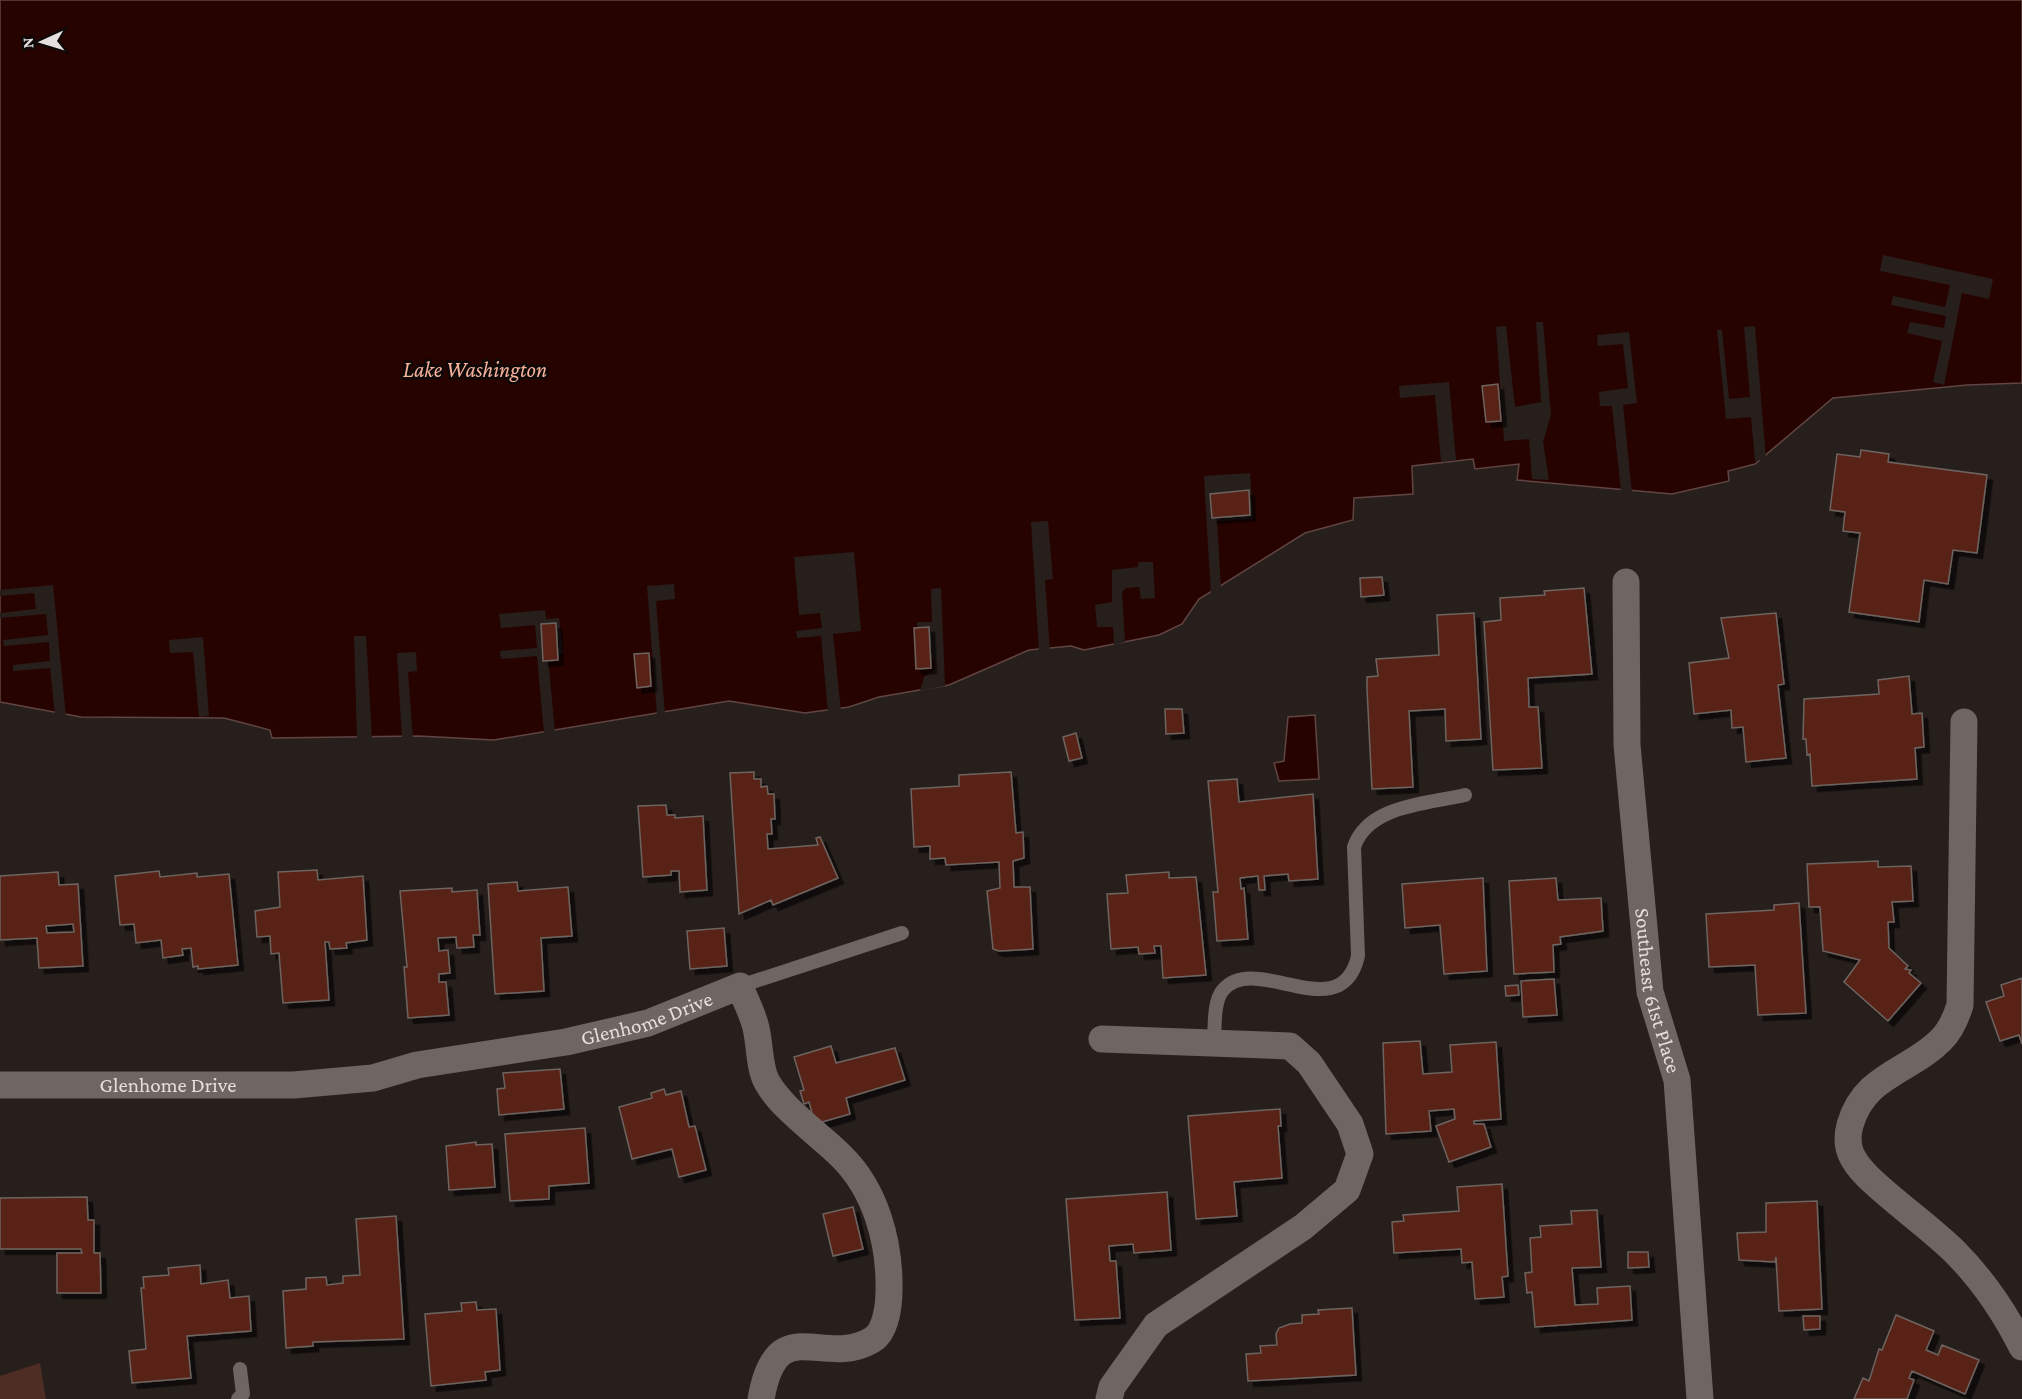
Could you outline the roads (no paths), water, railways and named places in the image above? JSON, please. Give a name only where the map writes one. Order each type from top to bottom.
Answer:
[{"type":"street","name":"Southeast 61st Place","points":[[1626,582],[1627,745],[1650,992],[1677,1080],[1700,1399]]},
{"type":"street","points":[[1964,722],[1960,1005],[1956,1020],[1940,1041],[1865,1093],[1853,1116],[1848,1146],[1851,1156],[1865,1174],[1893,1201],[1954,1251],[1992,1297],[2022,1347]]},
{"type":"street","points":[[740,986],[756,1027],[766,1082],[801,1121],[843,1157],[876,1209],[890,1263],[889,1299],[885,1321],[875,1339],[858,1347],[824,1348],[797,1345],[777,1354],[765,1380],[761,1399]]},
{"type":"street","name":"Glenhome Drive","points":[[0,1085],[294,1085],[373,1078],[417,1065],[566,1042],[648,1023],[740,986]]},
{"type":"street","points":[[1102,1039],[1290,1046],[1310,1063],[1350,1124],[1359,1154],[1347,1190],[1302,1227],[1156,1325],[1112,1387],[1109,1399]]},
{"type":"lane","points":[[1214,1044],[1218,1001],[1222,990],[1233,983],[1268,979],[1291,986],[1321,989],[1333,987],[1354,973],[1358,956],[1354,847],[1359,833],[1368,823],[1386,814],[1465,795]]},
{"type":"lane","points":[[740,986],[902,933]]},
{"type":"lane","points":[[238,1399],[243,1394],[240,1369]]},
{"type":"water","name":"Lake Washington","points":[[0,0],[2022,0],[2022,383],[1967,385],[1833,398],[1755,464],[1728,471],[1729,481],[1672,494],[1517,480],[1519,464],[1475,469],[1473,459],[1412,466],[1413,494],[1354,498],[1353,520],[1305,533],[1199,599],[1182,624],[1159,635],[1084,650],[1071,646],[1029,650],[949,685],[879,697],[849,707],[805,713],[729,701],[494,740],[419,736],[272,738],[270,730],[224,718],[81,717],[0,702]]},
{"type":"water","points":[[1315,715],[1319,779],[1279,781],[1274,763],[1284,761],[1288,717]]}]
